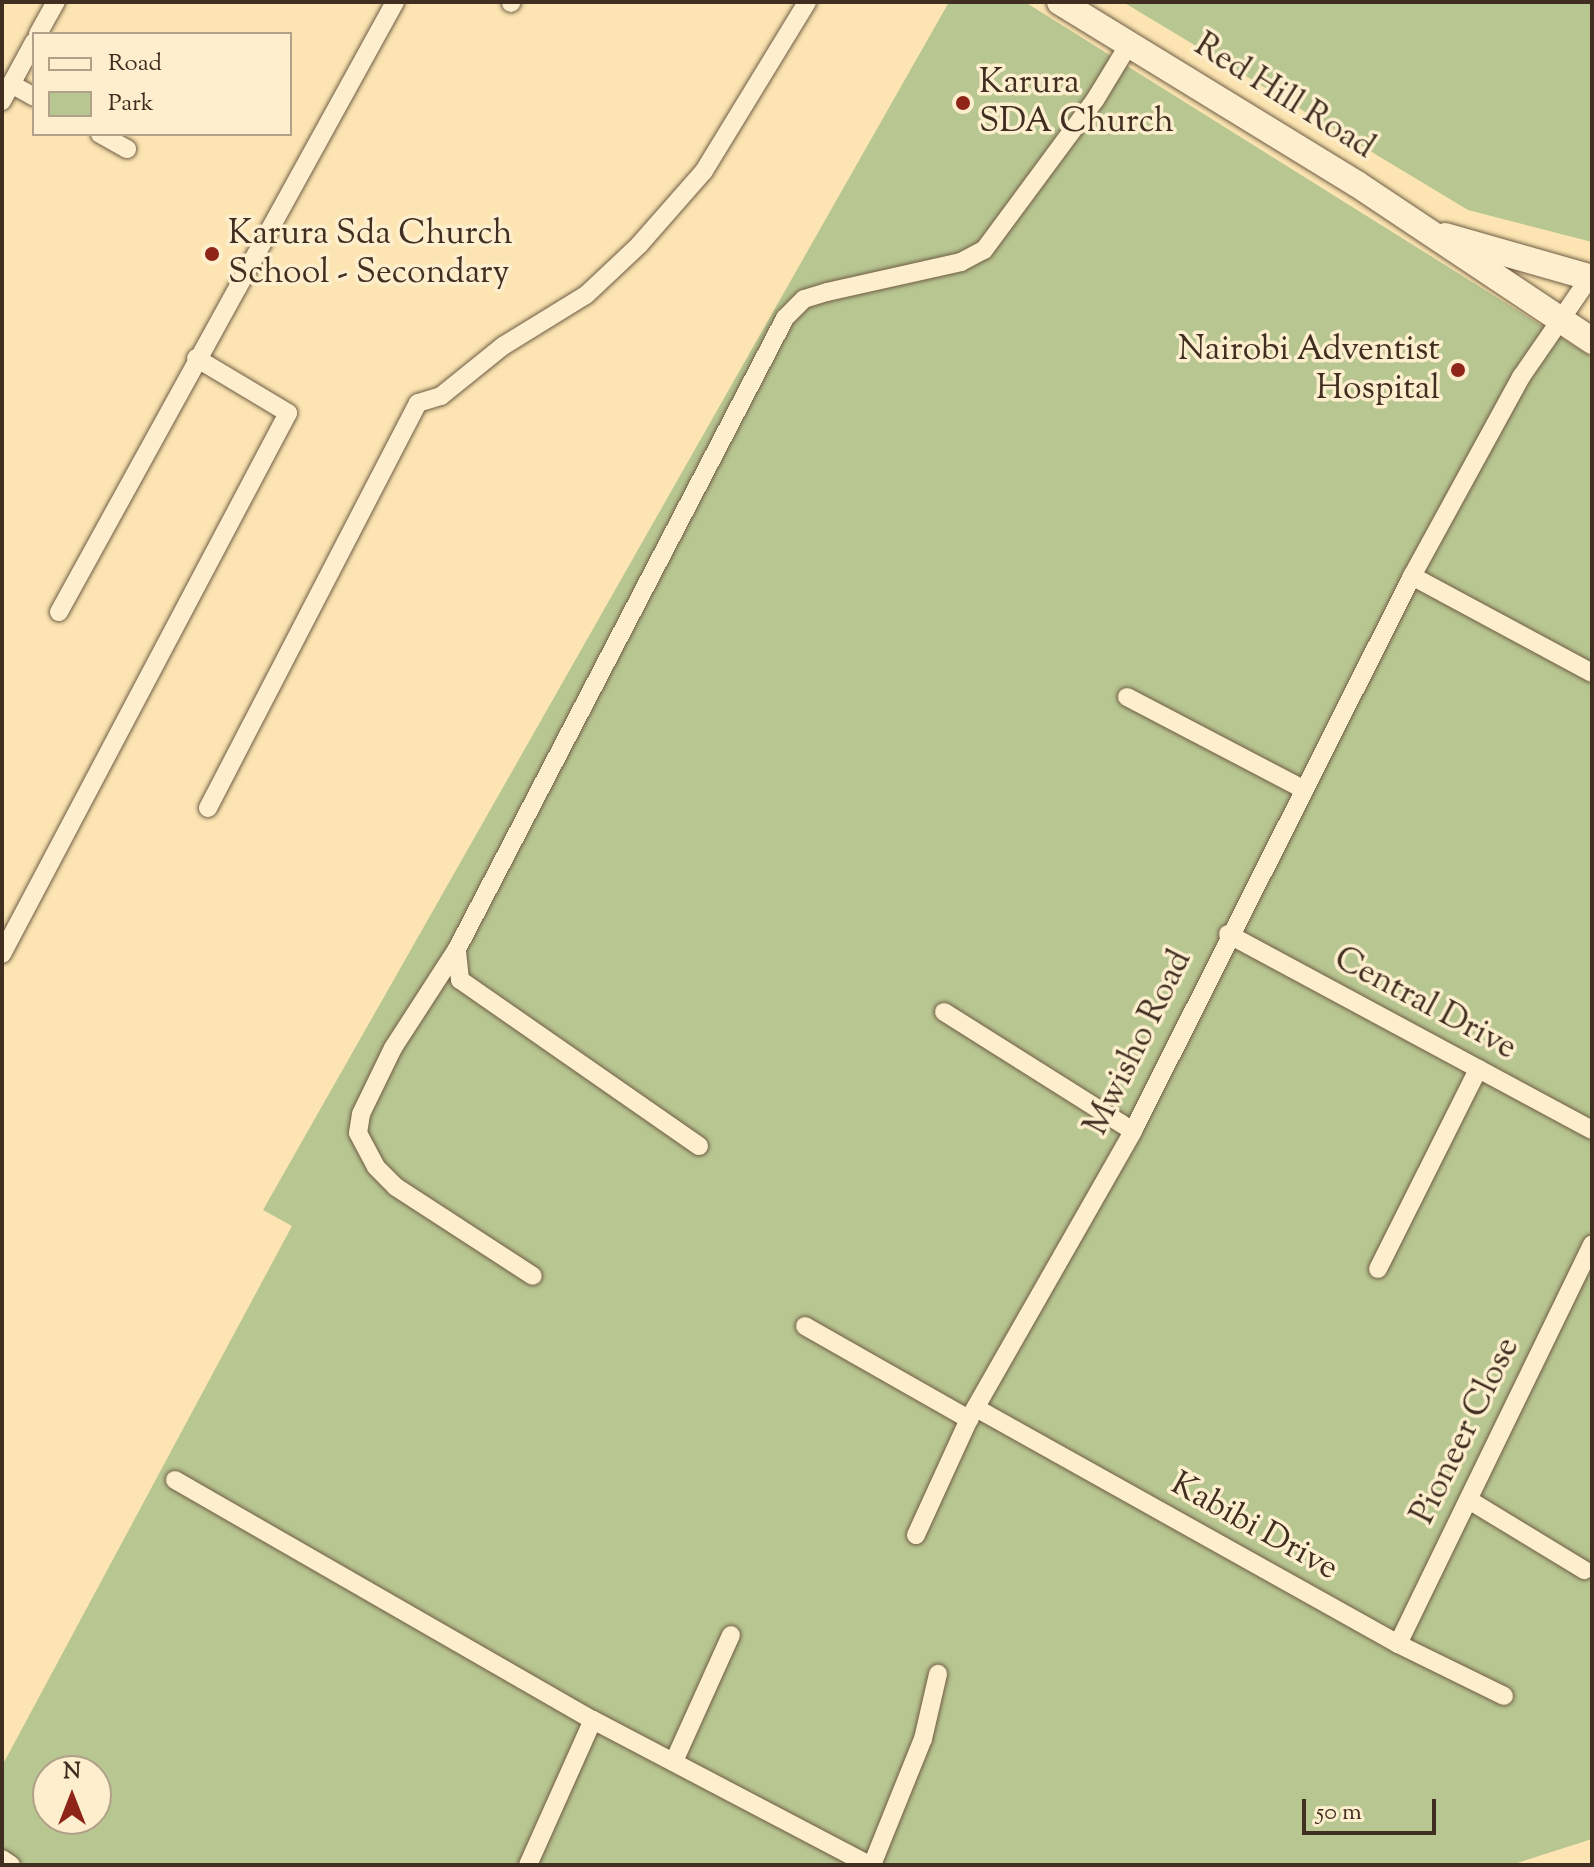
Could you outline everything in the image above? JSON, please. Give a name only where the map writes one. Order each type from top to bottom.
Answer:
[{"type":"street","points":[[39,32],[56,2]]},
{"type":"street","points":[[59,612],[196,358],[395,2]]},
{"type":"street","points":[[208,808],[418,403],[441,396],[503,346],[586,295],[639,245],[704,171],[807,2]]},
{"type":"street","name":"Red Hill Road","points":[[1060,2],[1426,231],[1557,321],[1592,341]]},
{"type":"street","points":[[533,1276],[396,1187],[376,1167],[358,1133],[361,1114],[393,1048],[457,949],[785,318],[804,299],[961,262],[984,250],[1095,100],[1129,44]]},
{"type":"street","points":[[32,46],[6,92],[32,97]]},
{"type":"street","points":[[104,136],[127,149]]},
{"type":"street","name":"Red Hill Road","points":[[1426,231],[1591,277]]},
{"type":"street","name":"Mwisho Road","points":[[916,1535],[972,1414],[1133,1131],[1301,788],[1412,576],[1557,321],[1591,277]]},
{"type":"street","points":[[2,954],[288,413],[196,358]]},
{"type":"street","points":[[1412,576],[1592,673]]},
{"type":"street","points":[[1127,697],[1301,788]]},
{"type":"street","name":"Central Drive","points":[[1228,934],[1592,1130]]},
{"type":"street","points":[[457,949],[460,980],[699,1146]]},
{"type":"street","points":[[944,1012],[1133,1131]]},
{"type":"street","points":[[1378,1269],[1478,1069]]},
{"type":"street","name":"Pioneer Close","points":[[1398,1644],[1592,1245]]},
{"type":"street","name":"Kabibi Drive","points":[[805,1326],[1398,1644],[1504,1696]]},
{"type":"street","points":[[175,1480],[593,1720],[675,1759],[871,1865],[923,1739],[938,1674]]},
{"type":"street","points":[[1469,1500],[1584,1570]]},
{"type":"street","points":[[675,1759],[731,1635]]},
{"type":"street","points":[[528,1865],[593,1720]]},
{"type":"street","points":[[2,1859],[11,1865]]},
{"type":"green space","points":[[949,2],[1025,2],[1592,357],[1592,1839],[1511,1865],[2,1865],[2,1766],[292,1226],[263,1210]]},
{"type":"green space","points":[[1123,2],[1592,2],[1592,242],[1468,210]]},
{"type":"place","name":"Karura SDA Church","points":[[963,103]]},
{"type":"place","name":"Karura Sda Church School - Secondary","points":[[212,254]]},
{"type":"place","name":"Nairobi Adventist Hospital","points":[[1458,370]]}]
